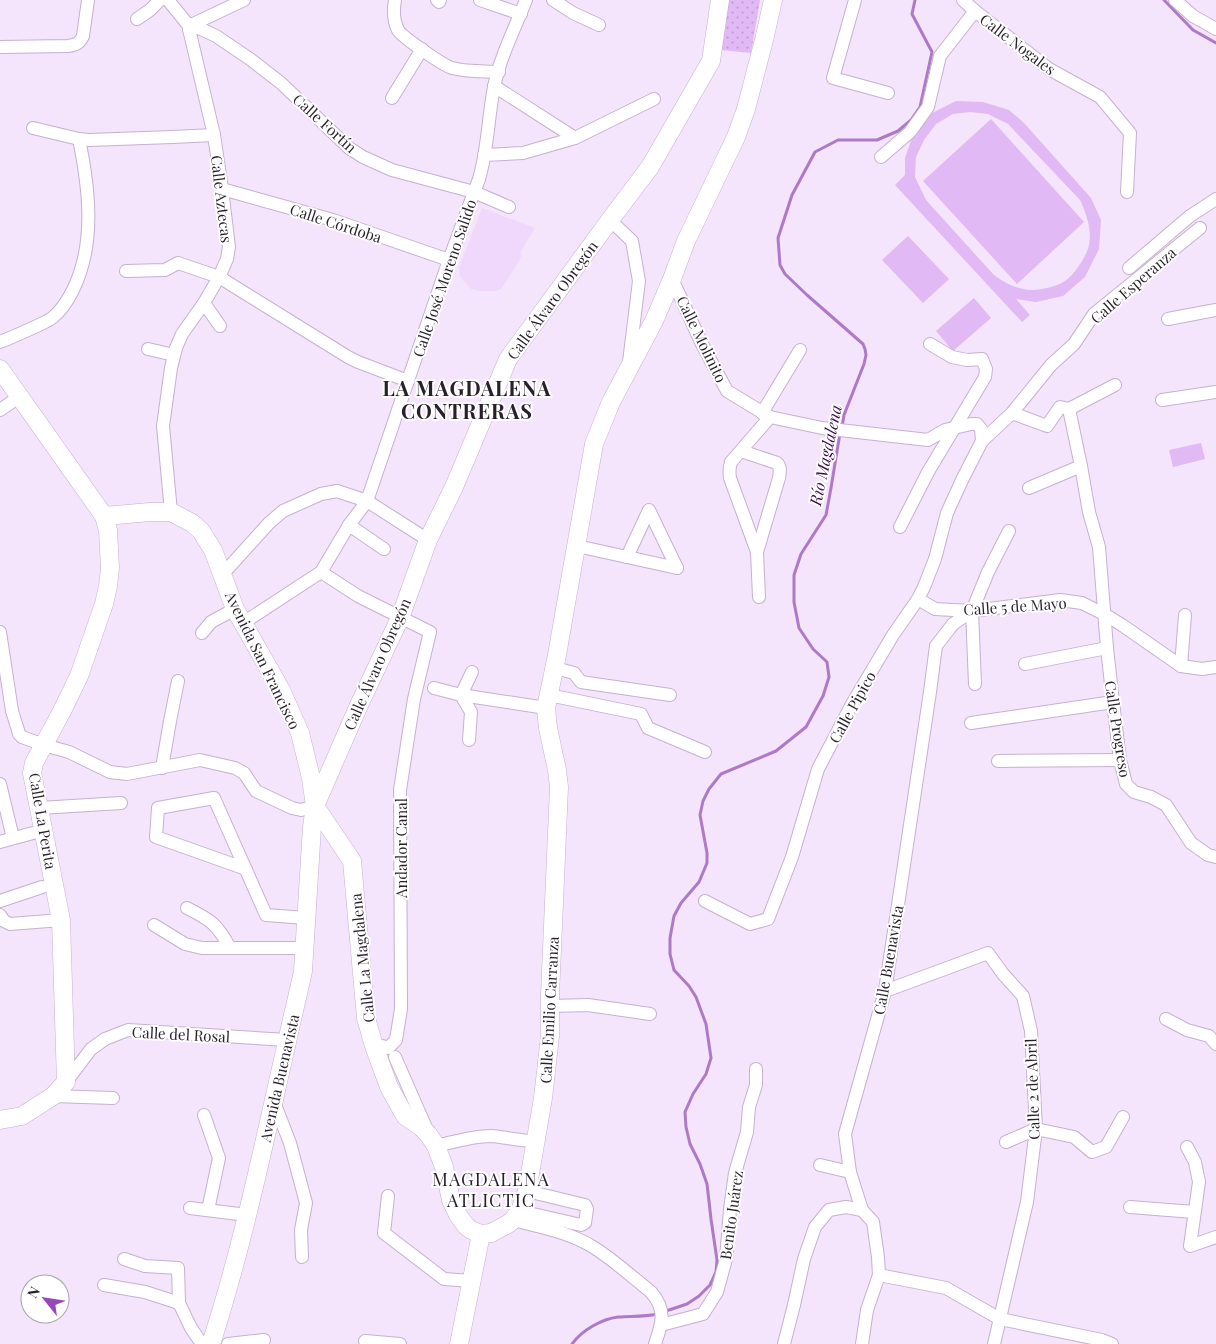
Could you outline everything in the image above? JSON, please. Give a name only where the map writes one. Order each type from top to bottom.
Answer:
[{"type":"street","points":[[0,46],[68,46],[76,44],[81,41],[83,36],[88,0]]},
{"type":"street","points":[[137,18],[150,10],[160,0]]},
{"type":"street","name":"Calle Aztecas","points":[[168,0],[189,27],[214,134],[229,247],[227,259],[219,277],[204,303],[182,334],[171,368],[163,426],[171,512]]},
{"type":"street","points":[[189,27],[244,0]]},
{"type":"street","points":[[395,0],[393,14],[399,32],[422,49],[451,68],[499,72]]},
{"type":"street","points":[[480,0],[521,14]]},
{"type":"street","name":"Calle José Moreno Salido","points":[[321,572],[349,525],[367,501],[481,172],[494,86],[526,0]]},
{"type":"street","points":[[553,0],[573,13],[599,25]]},
{"type":"street","name":"Calle Álvaro Obregón","points":[[315,806],[359,705],[400,618],[428,540],[454,487],[508,360],[650,167],[711,61],[720,0]]},
{"type":"street","name":"Calle Emilio Carranza","points":[[517,1215],[526,1191],[543,1098],[550,1036],[559,787],[548,728],[548,702],[594,444],[611,402],[654,321],[686,241],[736,137],[746,110],[773,0]]},
{"type":"street","points":[[855,0],[833,78],[888,93]]},
{"type":"street","points":[[963,0],[975,11]]},
{"type":"street","points":[[1174,0],[1193,16],[1216,29]]},
{"type":"street","name":"Calle Nogales","points":[[881,157],[910,132],[928,107],[940,56],[975,11],[1049,69],[1100,97],[1130,133],[1127,192]]},
{"type":"street","name":"Calle Fortín","points":[[189,27],[202,29],[216,36],[250,59],[281,83],[350,148],[363,157],[392,170],[474,192],[509,207]]},
{"type":"street","points":[[392,98],[422,49]]},
{"type":"street","points":[[494,86],[574,138]]},
{"type":"street","points":[[484,155],[524,153],[574,138],[654,99]]},
{"type":"street","points":[[33,128],[79,139],[214,134]]},
{"type":"street","points":[[0,342],[22,334],[52,318],[68,300],[76,282],[83,262],[89,222],[88,198],[79,139]]},
{"type":"street","name":"Calle Córdoba","points":[[222,189],[333,220],[449,260]]},
{"type":"street","points":[[1129,268],[1190,216],[1216,199]]},
{"type":"street","points":[[610,220],[632,241],[639,282],[629,369]]},
{"type":"street","name":"Calle Esperanza","points":[[982,441],[1012,412],[1051,365],[1074,344],[1094,314],[1200,228]]},
{"type":"street","points":[[126,271],[165,270],[178,263],[219,277],[348,357],[408,382]]},
{"type":"street","name":"Calle Molinito","points":[[672,279],[702,344],[727,390],[766,415],[822,428],[928,440],[954,427],[978,424],[981,429],[982,441]]},
{"type":"street","points":[[204,303],[220,326]]},
{"type":"street","points":[[1168,319],[1216,310]]},
{"type":"street","points":[[900,527],[928,472],[985,377],[986,369],[982,359],[967,360],[952,357],[930,344]]},
{"type":"street","points":[[148,349],[174,355]]},
{"type":"street","points":[[757,552],[730,478],[731,462],[766,415],[800,350]]},
{"type":"street","points":[[0,369],[104,516]]},
{"type":"street","points":[[1012,412],[1047,426],[1060,407],[1069,409],[1114,385]]},
{"type":"street","points":[[1162,400],[1216,392]]},
{"type":"street","points":[[0,410],[19,397]]},
{"type":"street","name":"Calle Progreso","points":[[1069,409],[1088,512],[1099,547],[1113,702],[1120,760],[1126,784],[1134,792],[1166,805],[1191,842],[1208,855],[1216,858]]},
{"type":"street","name":"Calle Pipico","points":[[705,901],[750,924],[768,920],[792,857],[818,769],[852,704],[924,587],[935,559],[947,514],[982,441]]},
{"type":"street","points":[[741,451],[777,463],[780,466],[779,478],[757,552],[758,596]]},
{"type":"street","points":[[1029,488],[1081,466]]},
{"type":"street","points":[[222,575],[269,523],[283,511],[321,494],[338,491],[367,501],[428,540]]},
{"type":"street","points":[[577,546],[626,557],[677,568],[649,510],[626,557]]},
{"type":"street","name":"Avenida San Francisco","points":[[104,516],[171,512],[192,523],[201,531],[212,550],[239,616],[281,690],[300,733],[311,778],[315,806]]},
{"type":"street","name":"Calle La Perita","points":[[66,1082],[61,920],[32,774],[34,763],[79,676],[104,604],[110,568],[108,530],[104,516]]},
{"type":"street","points":[[349,525],[384,549]]},
{"type":"street","points":[[975,684],[972,611],[988,572],[1009,532]]},
{"type":"street","points":[[202,632],[211,622],[239,616],[321,572],[358,596],[400,618]]},
{"type":"street","name":"Calle 5 de Mayo","points":[[918,599],[935,609],[972,611],[1060,600],[1082,603],[1104,614],[1181,666],[1202,669],[1216,667]]},
{"type":"street","name":"Calle Buenavista","points":[[862,1344],[868,1310],[879,1275],[878,1257],[873,1222],[862,1210],[850,1172],[845,1134],[885,991],[936,646],[953,624],[972,611]]},
{"type":"street","points":[[1181,666],[1185,615]]},
{"type":"street","name":"Andador Canal","points":[[374,1046],[388,1048],[396,1040],[402,1009],[400,790],[414,699],[430,632],[400,618]]},
{"type":"street","points":[[0,632],[6,712],[20,736],[69,752],[110,772],[127,774],[200,760],[222,764],[235,768],[244,774],[256,791],[292,808],[301,810],[315,806]]},
{"type":"street","points":[[1026,664],[1107,648]]},
{"type":"street","points":[[555,668],[574,673],[581,682],[670,695]]},
{"type":"street","points":[[461,695],[472,672]]},
{"type":"street","points":[[162,768],[178,681]]},
{"type":"street","points":[[434,688],[461,695],[548,702],[641,714],[648,728],[705,752]]},
{"type":"street","points":[[461,695],[471,712],[469,740]]},
{"type":"street","points":[[971,723],[1113,702]]},
{"type":"street","points":[[998,761],[1120,760]]},
{"type":"street","points":[[0,784],[13,838]]},
{"type":"street","points":[[246,869],[156,837],[158,808],[214,798],[246,869],[266,915],[306,918]]},
{"type":"street","points":[[40,808],[121,804]]},
{"type":"street","name":"Avenida Buenavista","points":[[211,1344],[227,1296],[247,1215],[303,971],[315,806]]},
{"type":"street","name":"Calle La Magdalena","points":[[315,806],[352,861],[366,1018],[389,1087],[405,1116],[414,1120],[432,1140],[444,1168],[451,1200],[458,1215],[471,1230],[482,1234]]},
{"type":"street","points":[[0,842],[44,830]]},
{"type":"street","points":[[0,901],[42,887]]},
{"type":"street","points":[[187,908],[213,922],[221,931],[230,948]]},
{"type":"street","points":[[0,915],[4,921],[10,924],[61,920]]},
{"type":"street","points":[[154,925],[185,944],[202,948],[304,948]]},
{"type":"street","name":"Calle 2 de Abril","points":[[885,991],[988,952],[1003,974],[1023,996],[1031,1031],[1036,1130],[1027,1202],[994,1344]]},
{"type":"street","points":[[550,1006],[588,1005],[650,1014]]},
{"type":"street","points":[[1166,1019],[1187,1030],[1209,1036],[1216,1044]]},
{"type":"street","name":"Calle del Rosal","points":[[66,1082],[91,1049],[105,1039],[128,1030],[287,1040]]},
{"type":"street","points":[[395,1057],[432,1140],[459,1140],[491,1136],[521,1141],[535,1141]]},
{"type":"street","name":"Benito Juárez","points":[[661,1323],[703,1314],[717,1292],[726,1259],[735,1173],[747,1132],[749,1107],[756,1085],[756,1069]]},
{"type":"street","points":[[0,1120],[22,1116],[53,1096],[66,1082]]},
{"type":"street","points":[[53,1096],[113,1098]]},
{"type":"street","points":[[274,1102],[290,1143],[306,1203],[301,1230],[302,1257]]},
{"type":"street","points":[[204,1115],[219,1158],[208,1210]]},
{"type":"street","points":[[1006,1142],[1036,1130],[1074,1137],[1092,1152],[1106,1147],[1123,1116]]},
{"type":"street","points":[[1187,1147],[1195,1162],[1199,1182],[1190,1246],[1216,1237]]},
{"type":"street","points":[[820,1165],[850,1172]]},
{"type":"street","points":[[459,1344],[482,1234],[491,1233],[517,1215],[581,1225],[585,1223],[587,1209],[585,1206],[526,1191]]},
{"type":"street","points":[[388,1196],[384,1234],[444,1279],[472,1281]]},
{"type":"street","points":[[784,1344],[804,1260],[815,1227],[829,1210],[846,1207],[862,1210]]},
{"type":"street","points":[[1130,1207],[1194,1212]]},
{"type":"street","points":[[190,1208],[247,1215]]},
{"type":"street","points":[[517,1215],[592,1246],[650,1292],[660,1306],[661,1323],[655,1344]]},
{"type":"street","points":[[124,1259],[145,1266],[178,1268],[179,1302],[191,1328],[202,1344]]},
{"type":"street","points":[[879,1275],[946,1288],[1000,1319],[1102,1340],[1112,1344]]},
{"type":"street","points":[[104,1285],[145,1292],[179,1302]]},
{"type":"street","points":[[228,1344],[264,1340]]},
{"type":"street","points":[[365,1341],[400,1344]]},
{"type":"shaded area","points":[[728,0],[760,0],[751,53],[721,50]]},
{"type":"shaded area","points":[[956,101],[983,102],[1009,110],[1024,123],[1091,198],[1101,220],[1099,249],[1085,277],[1063,296],[1036,302],[1016,299],[1030,315],[1022,322],[895,185],[905,175],[905,158],[913,135],[930,114]],"holes":[[[970,112],[988,114],[1008,124],[1080,200],[1085,212],[1090,230],[1088,249],[1072,275],[1056,285],[1029,290],[1015,287],[993,274],[926,200],[915,177],[916,157],[924,140],[936,124],[953,114]]]},
{"type":"shaded area","points":[[991,119],[1084,222],[1017,284],[923,181]]},
{"type":"shaded area","points":[[482,208],[535,228],[520,253],[522,255],[518,263],[501,289],[496,291],[471,289],[460,277],[459,268]]},
{"type":"shaded area","points":[[908,236],[949,279],[923,303],[882,260]]},
{"type":"shaded area","points":[[974,298],[991,318],[953,351],[936,331]]},
{"type":"shaded area","points":[[1201,443],[1205,459],[1173,467],[1169,450]]},
{"type":"waterway","name":"Río Magdalena","points":[[842,427],[844,415],[864,364],[865,349],[863,344],[785,274],[780,265],[778,238],[792,195],[815,152],[838,140],[877,140],[898,131],[911,120],[920,107],[932,52],[912,14],[915,0]]},
{"type":"waterway","points":[[1164,0],[1193,30],[1216,43]]},
{"type":"waterway","name":"Río Magdalena","points":[[663,1312],[687,1304],[699,1296],[710,1285],[716,1272],[717,1260],[707,1184],[690,1144],[685,1112],[693,1094],[706,1074],[711,1058],[706,1024],[696,997],[689,986],[674,970],[670,954],[670,938],[674,916],[681,903],[699,882],[707,863],[700,815],[703,801],[709,789],[721,774],[776,751],[806,727],[823,696],[829,677],[827,662],[813,649],[799,628],[794,602],[794,575],[801,554],[826,515],[840,433]]},
{"type":"waterway","name":"Río Magdalena","points":[[572,1344],[587,1330],[605,1320],[657,1314]]},
{"type":"district","name":"LA MAGDALENA CONTRERAS","points":[[467,398]]},
{"type":"district","name":"MAGDALENA ATLICTIC","points":[[491,1189]]}]
